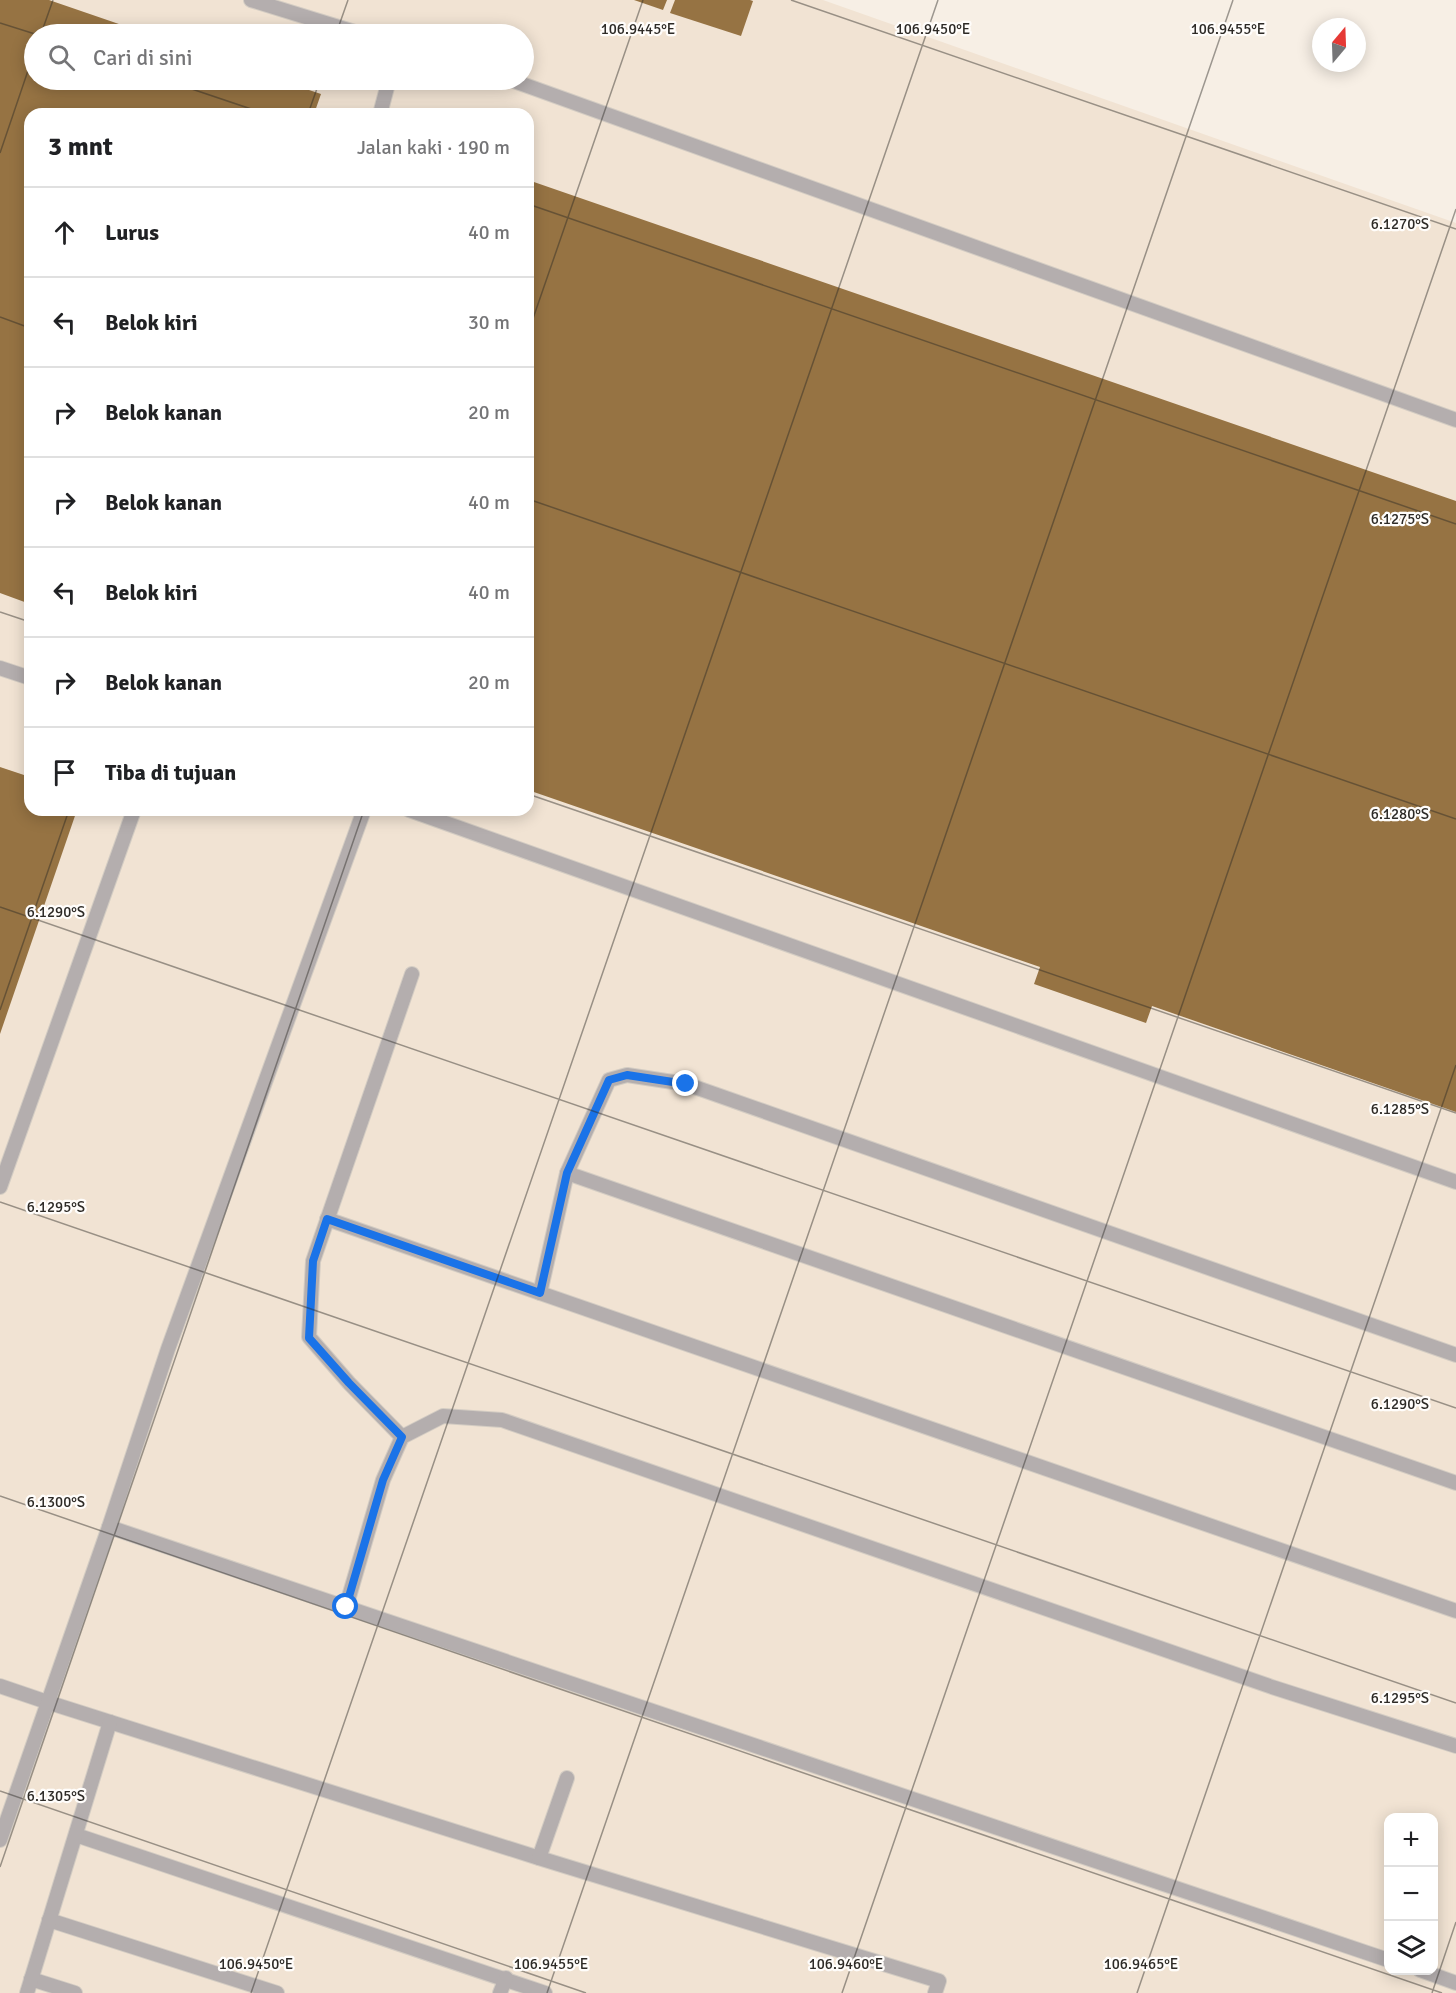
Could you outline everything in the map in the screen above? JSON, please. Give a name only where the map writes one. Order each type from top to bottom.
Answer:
[{"type":"lane","points":[[251,0],[329,24]]},
{"type":"lane","points":[[534,88],[1456,420]]},
{"type":"lane","points":[[382,108],[386,90]]},
{"type":"lane","points":[[0,668],[24,676]]},
{"type":"lane","points":[[0,1187],[132,816]]},
{"type":"lane","points":[[0,1840],[109,1527],[168,1349],[362,816]]},
{"type":"lane","points":[[426,816],[1456,1182]]},
{"type":"lane","points":[[402,1437],[309,1338],[313,1261],[412,974]]},
{"type":"lane","points":[[540,1293],[567,1173],[609,1080],[627,1075],[686,1084],[1456,1355]]},
{"type":"lane","points":[[567,1173],[1456,1483]]},
{"type":"lane","points":[[327,1219],[1456,1611]]},
{"type":"lane","points":[[346,1607],[383,1480],[402,1437],[443,1416],[502,1420],[1272,1687],[1456,1746]]},
{"type":"lane","points":[[109,1527],[1384,1958]]},
{"type":"lane","points":[[0,1686],[539,1858],[939,1981],[935,1993]]},
{"type":"lane","points":[[27,1993],[110,1722]]},
{"type":"lane","points":[[539,1858],[567,1778]]},
{"type":"lane","points":[[76,1835],[545,1993]]},
{"type":"lane","points":[[49,1920],[278,1993]]},
{"type":"lane","points":[[1432,1975],[1456,1983]]},
{"type":"lane","points":[[500,1993],[506,1978]]},
{"type":"lane","points":[[31,1979],[75,1993]]},
{"type":"shaded area","points":[[0,0],[823,0],[1456,223],[1456,1993],[0,1993]]},
{"type":"building","points":[[0,0],[49,0],[119,24],[24,24],[24,90],[309,90],[321,94],[316,108],[24,108],[24,602],[0,593]]},
{"type":"building","points":[[634,0],[667,0],[663,10]]},
{"type":"building","points":[[675,0],[753,1],[741,36],[670,13]]},
{"type":"building","points":[[534,182],[1456,501],[1456,1112],[1152,1006],[1146,1023],[1034,984],[1040,967],[534,792]]},
{"type":"building","points":[[0,767],[24,775],[24,816],[75,816],[0,1034]]},
{"type":"route","points":[[346,1607],[383,1480],[402,1437],[309,1338],[313,1261],[327,1219],[540,1293],[567,1173],[609,1080],[627,1075],[686,1084]]}]
